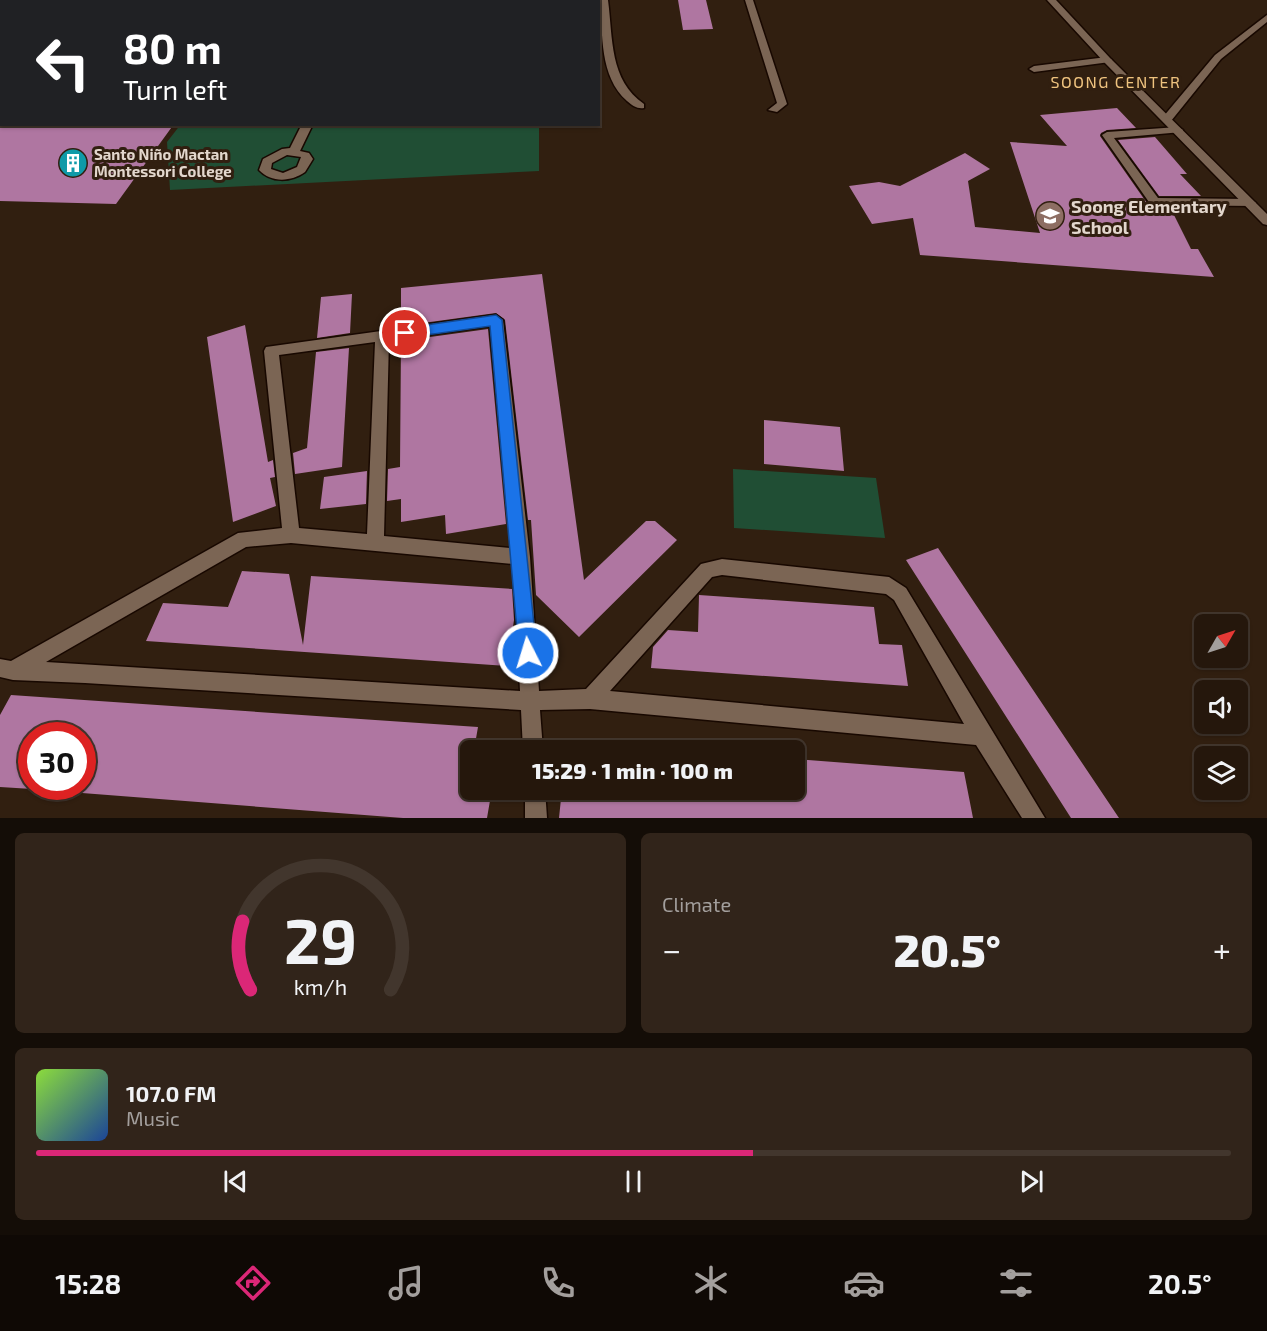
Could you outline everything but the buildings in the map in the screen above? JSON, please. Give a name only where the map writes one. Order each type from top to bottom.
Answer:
[{"type":"street","points":[[604,0],[614,80],[640,106]]},
{"type":"street","points":[[749,0],[782,104],[774,110]]},
{"type":"street","points":[[1051,0],[1107,60],[1267,221]]},
{"type":"street","points":[[1167,119],[1218,57],[1267,18]]},
{"type":"street","points":[[1034,69],[1107,60]]},
{"type":"street","points":[[294,151],[307,126]]},
{"type":"street","points":[[1178,130],[1107,135],[1155,202],[1250,203]]},
{"type":"street","points":[[291,535],[272,351],[496,320],[520,557],[532,701],[533,740]]},
{"type":"street","points":[[375,543],[382,336]]},
{"type":"street","points":[[6,669],[244,538],[291,535],[520,557]]},
{"type":"street","points":[[590,699],[707,570],[722,567],[889,586],[900,594],[982,736],[1034,818]]},
{"type":"street","points":[[6,669],[532,701],[590,699],[982,736]]},
{"type":"street","points":[[535,800],[536,818]]},
{"type":"green space","points":[[179,126],[539,126],[539,171],[170,190],[167,142]]},
{"type":"green space","points":[[733,469],[876,478],[885,538],[734,528]]},
{"type":"place","name":"Santo Niño Mactan Montessori College","points":[[73,163]]},
{"type":"place","name":"Soong Elementary School","points":[[1050,216]]},
{"type":"district","name":"SOONG CENTER","points":[[1116,81]]},
{"type":"route","points":[[405,333],[496,320],[528,653]]}]
